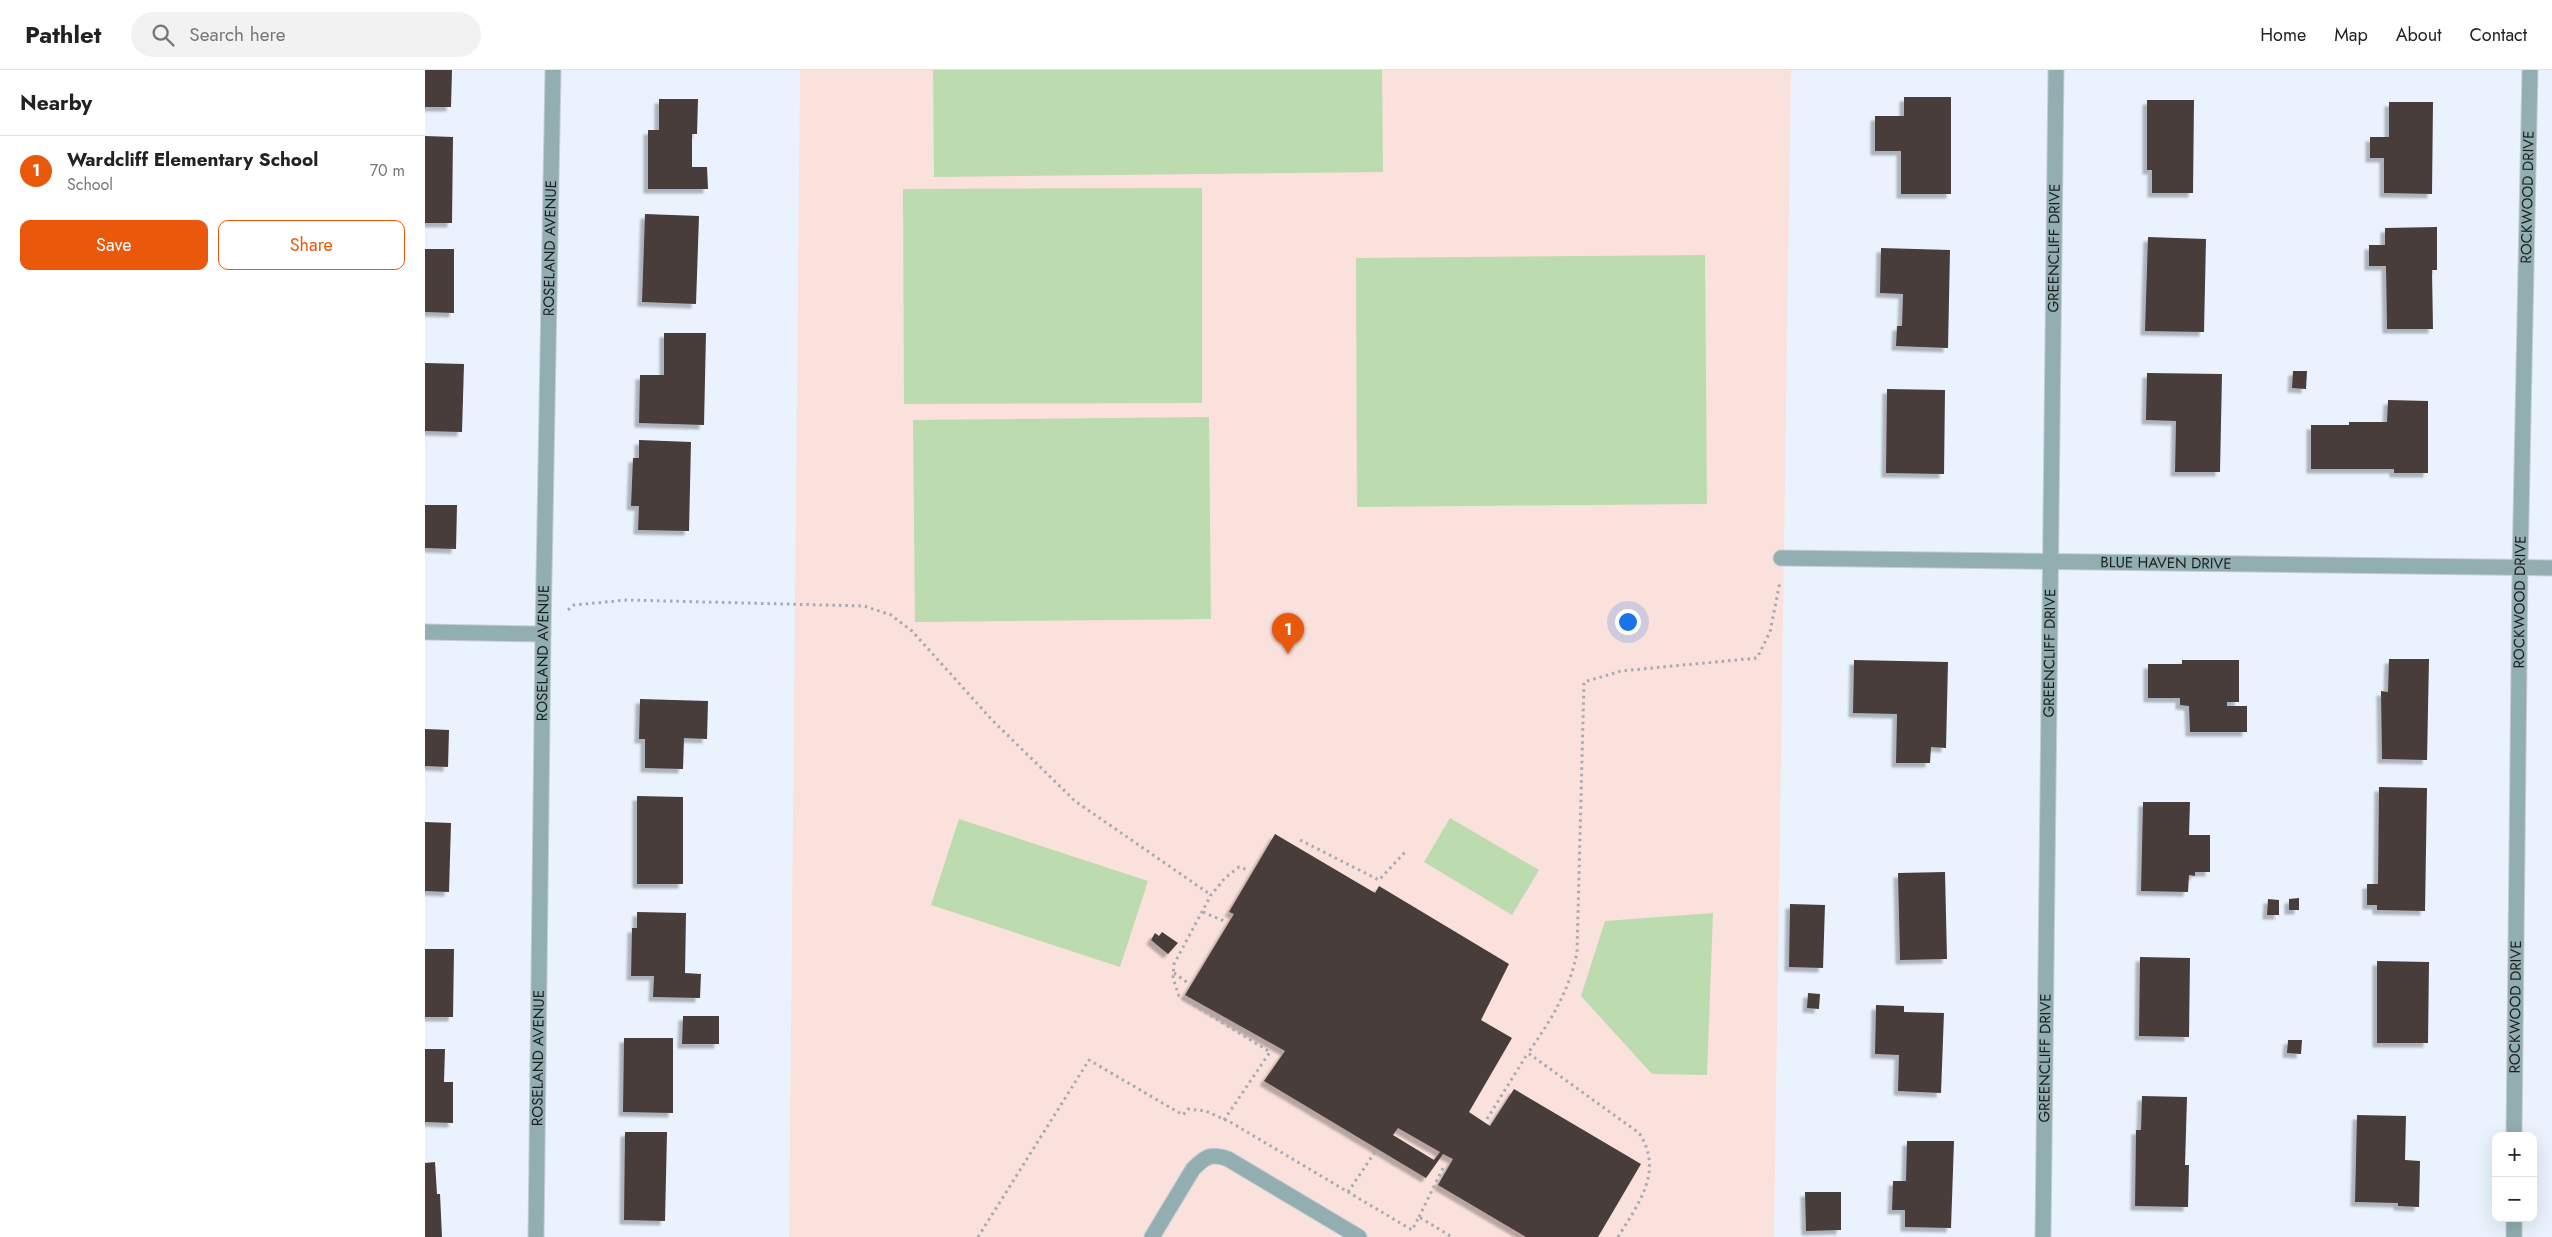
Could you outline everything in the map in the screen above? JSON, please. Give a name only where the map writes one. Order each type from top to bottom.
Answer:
[{"type":"street","name":"ROSELAND AVENUE","points":[[536,1237],[543,634],[553,70]]},
{"type":"street","name":"GREENCLIFF DRIVE","points":[[2043,1237],[2049,562],[2056,70]]},
{"type":"street","name":"ROCKWOOD DRIVE","points":[[2515,1132],[2520,567],[2530,70]]},
{"type":"street","name":"BLUE HAVEN DRIVE","points":[[1781,558],[2552,568]]},
{"type":"street","points":[[425,632],[543,634]]},
{"type":"street","points":[[1153,1237],[1193,1169],[1202,1160],[1216,1154],[1228,1159],[1359,1237]]},
{"type":"street","points":[[2513,1237],[2514,1222]]},
{"type":"path","points":[[1487,1119],[1551,1020],[1573,975],[1577,952],[1584,682],[1621,671],[1757,658],[1770,632],[1779,584],[1781,558]]},
{"type":"path","points":[[543,634],[574,605],[626,600],[864,606],[891,615],[912,630],[993,721],[1075,801],[1211,895]]},
{"type":"path","points":[[1300,840],[1379,880],[1407,850]]},
{"type":"path","points":[[1225,1120],[1270,1052],[1179,996],[1173,972],[1174,964],[1211,895],[1225,878],[1239,867],[1247,870]]},
{"type":"path","points":[[1203,912],[1224,922]]},
{"type":"path","points":[[1173,972],[1188,983]]},
{"type":"path","points":[[1528,1053],[1639,1133],[1648,1147],[1651,1172],[1632,1214],[1618,1237]]},
{"type":"path","points":[[978,1237],[1089,1060],[1183,1115],[1188,1109],[1206,1111],[1225,1120],[1412,1230],[1444,1166]]},
{"type":"path","points":[[1347,1192],[1375,1152]]},
{"type":"path","points":[[1419,1217],[1452,1237]]},
{"type":"shaded area","points":[[800,70],[1791,70],[1774,1237],[789,1237]]},
{"type":"green space","points":[[933,70],[1382,70],[1383,172],[934,177]]},
{"type":"green space","points":[[1202,188],[1202,403],[904,404],[903,189]]},
{"type":"green space","points":[[1705,255],[1707,504],[1357,507],[1356,258]]},
{"type":"green space","points":[[1209,417],[1211,619],[915,622],[913,420]]},
{"type":"green space","points":[[1450,818],[1539,870],[1512,915],[1424,862]]},
{"type":"green space","points":[[959,819],[1148,881],[1120,967],[931,905]]},
{"type":"green space","points":[[1713,913],[1707,1075],[1652,1074],[1581,996],[1605,921]]},
{"type":"building","points":[[425,70],[452,70],[451,107],[425,107]]},
{"type":"building","points":[[1904,97],[1951,97],[1951,194],[1901,194],[1901,151],[1875,151],[1875,116],[1904,116]]},
{"type":"building","points":[[659,99],[698,99],[697,134],[692,134],[692,167],[707,167],[708,189],[648,189],[648,130],[659,130]]},
{"type":"building","points":[[2147,100],[2194,100],[2193,193],[2152,193],[2152,170],[2147,170]]},
{"type":"building","points":[[2389,102],[2433,102],[2432,194],[2384,193],[2384,158],[2370,158],[2370,137],[2389,137]]},
{"type":"building","points":[[425,136],[453,137],[452,223],[425,223]]},
{"type":"building","points":[[645,214],[699,216],[696,304],[642,302]]},
{"type":"building","points":[[2437,227],[2437,270],[2432,270],[2433,329],[2387,329],[2386,266],[2369,266],[2369,245],[2385,245],[2385,228]]},
{"type":"building","points":[[2148,237],[2206,239],[2204,332],[2145,331]]},
{"type":"building","points":[[1881,248],[1950,250],[1948,348],[1896,346],[1897,326],[1902,326],[1903,294],[1880,293]]},
{"type":"building","points":[[425,249],[454,249],[454,313],[425,312]]},
{"type":"building","points":[[664,333],[706,333],[704,425],[639,423],[640,375],[664,375]]},
{"type":"building","points":[[425,363],[464,364],[462,432],[425,431]]},
{"type":"building","points":[[2293,371],[2307,371],[2306,389],[2292,388]]},
{"type":"building","points":[[2147,373],[2222,374],[2220,472],[2175,472],[2176,421],[2146,420]]},
{"type":"building","points":[[1887,389],[1945,390],[1944,474],[1886,473]]},
{"type":"building","points":[[2388,400],[2428,401],[2428,473],[2394,473],[2394,469],[2311,469],[2311,425],[2387,422]]},
{"type":"building","points":[[639,440],[691,442],[689,531],[638,530],[639,506],[631,506],[633,458],[639,458]]},
{"type":"building","points":[[425,505],[457,505],[456,549],[425,548]]},
{"type":"building","points":[[2389,659],[2429,659],[2427,760],[2382,759],[2381,691],[2388,692]]},
{"type":"building","points":[[1854,660],[1948,662],[1946,748],[1931,747],[1930,763],[1896,763],[1897,714],[1853,713]]},
{"type":"building","points":[[2182,660],[2239,660],[2239,702],[2227,702],[2227,706],[2247,706],[2247,732],[2190,732],[2189,706],[2180,705],[2180,698],[2148,698],[2148,664],[2182,664]]},
{"type":"building","points":[[640,699],[708,701],[707,739],[684,738],[683,769],[645,768],[645,739],[639,739]]},
{"type":"building","points":[[425,729],[449,730],[448,767],[425,766]]},
{"type":"building","points":[[2379,787],[2427,788],[2425,911],[2377,910],[2377,905],[2367,905],[2367,884],[2378,884]]},
{"type":"building","points":[[637,796],[683,797],[683,884],[637,884]]},
{"type":"building","points":[[2143,802],[2190,802],[2189,835],[2210,835],[2210,872],[2195,872],[2195,876],[2189,875],[2188,892],[2141,891]]},
{"type":"building","points":[[425,822],[451,823],[449,892],[425,891]]},
{"type":"building","points":[[1275,834],[1375,893],[1379,886],[1509,964],[1481,1020],[1512,1038],[1469,1112],[1490,1126],[1514,1089],[1641,1164],[1598,1237],[1526,1237],[1438,1185],[1453,1159],[1443,1154],[1426,1178],[1264,1081],[1285,1051],[1185,995],[1234,914],[1229,912]],"holes":[[[1398,1128],[1440,1152],[1434,1160],[1393,1135]]]},
{"type":"building","points":[[1945,872],[1947,959],[1900,960],[1898,873]]},
{"type":"building","points":[[2299,898],[2299,910],[2289,910],[2289,899]]},
{"type":"building","points":[[2268,899],[2279,900],[2279,915],[2267,915]]},
{"type":"building","points":[[1790,904],[1825,905],[1823,968],[1789,967]]},
{"type":"building","points":[[637,912],[686,913],[685,973],[701,974],[700,998],[653,997],[654,976],[631,976],[632,928],[637,928]]},
{"type":"building","points":[[1162,932],[1178,943],[1168,954],[1151,940],[1155,933],[1159,936]]},
{"type":"building","points":[[425,949],[454,949],[453,1017],[425,1017]]},
{"type":"building","points":[[2140,957],[2190,958],[2189,1037],[2139,1036]]},
{"type":"building","points":[[2377,961],[2429,962],[2428,1043],[2377,1043]]},
{"type":"building","points":[[1808,993],[1820,994],[1819,1009],[1807,1008]]},
{"type":"building","points":[[1876,1005],[1904,1006],[1904,1012],[1944,1013],[1941,1093],[1898,1091],[1899,1055],[1875,1054]]},
{"type":"building","points":[[683,1016],[719,1016],[719,1044],[682,1044]]},
{"type":"building","points":[[624,1038],[673,1038],[673,1113],[623,1112]]},
{"type":"building","points":[[2288,1040],[2302,1040],[2301,1054],[2287,1053]]},
{"type":"building","points":[[425,1049],[445,1049],[444,1082],[453,1082],[453,1123],[425,1122]]},
{"type":"building","points":[[2142,1096],[2187,1097],[2185,1165],[2189,1165],[2188,1207],[2135,1206],[2136,1130],[2141,1130]]},
{"type":"building","points":[[2357,1115],[2406,1116],[2405,1160],[2420,1161],[2419,1207],[2398,1206],[2398,1203],[2355,1202]]},
{"type":"building","points":[[625,1132],[667,1132],[665,1221],[624,1220]]},
{"type":"building","points":[[1907,1141],[1954,1141],[1951,1228],[1905,1227],[1905,1210],[1892,1210],[1893,1181],[1906,1181]]},
{"type":"building","points":[[435,1162],[437,1194],[440,1194],[442,1237],[425,1237],[425,1163]]},
{"type":"building","points":[[1805,1192],[1841,1192],[1841,1230],[1806,1231]]},
{"type":"place","name":"Wardcliff Elementary School","points":[[1288,654]]}]
